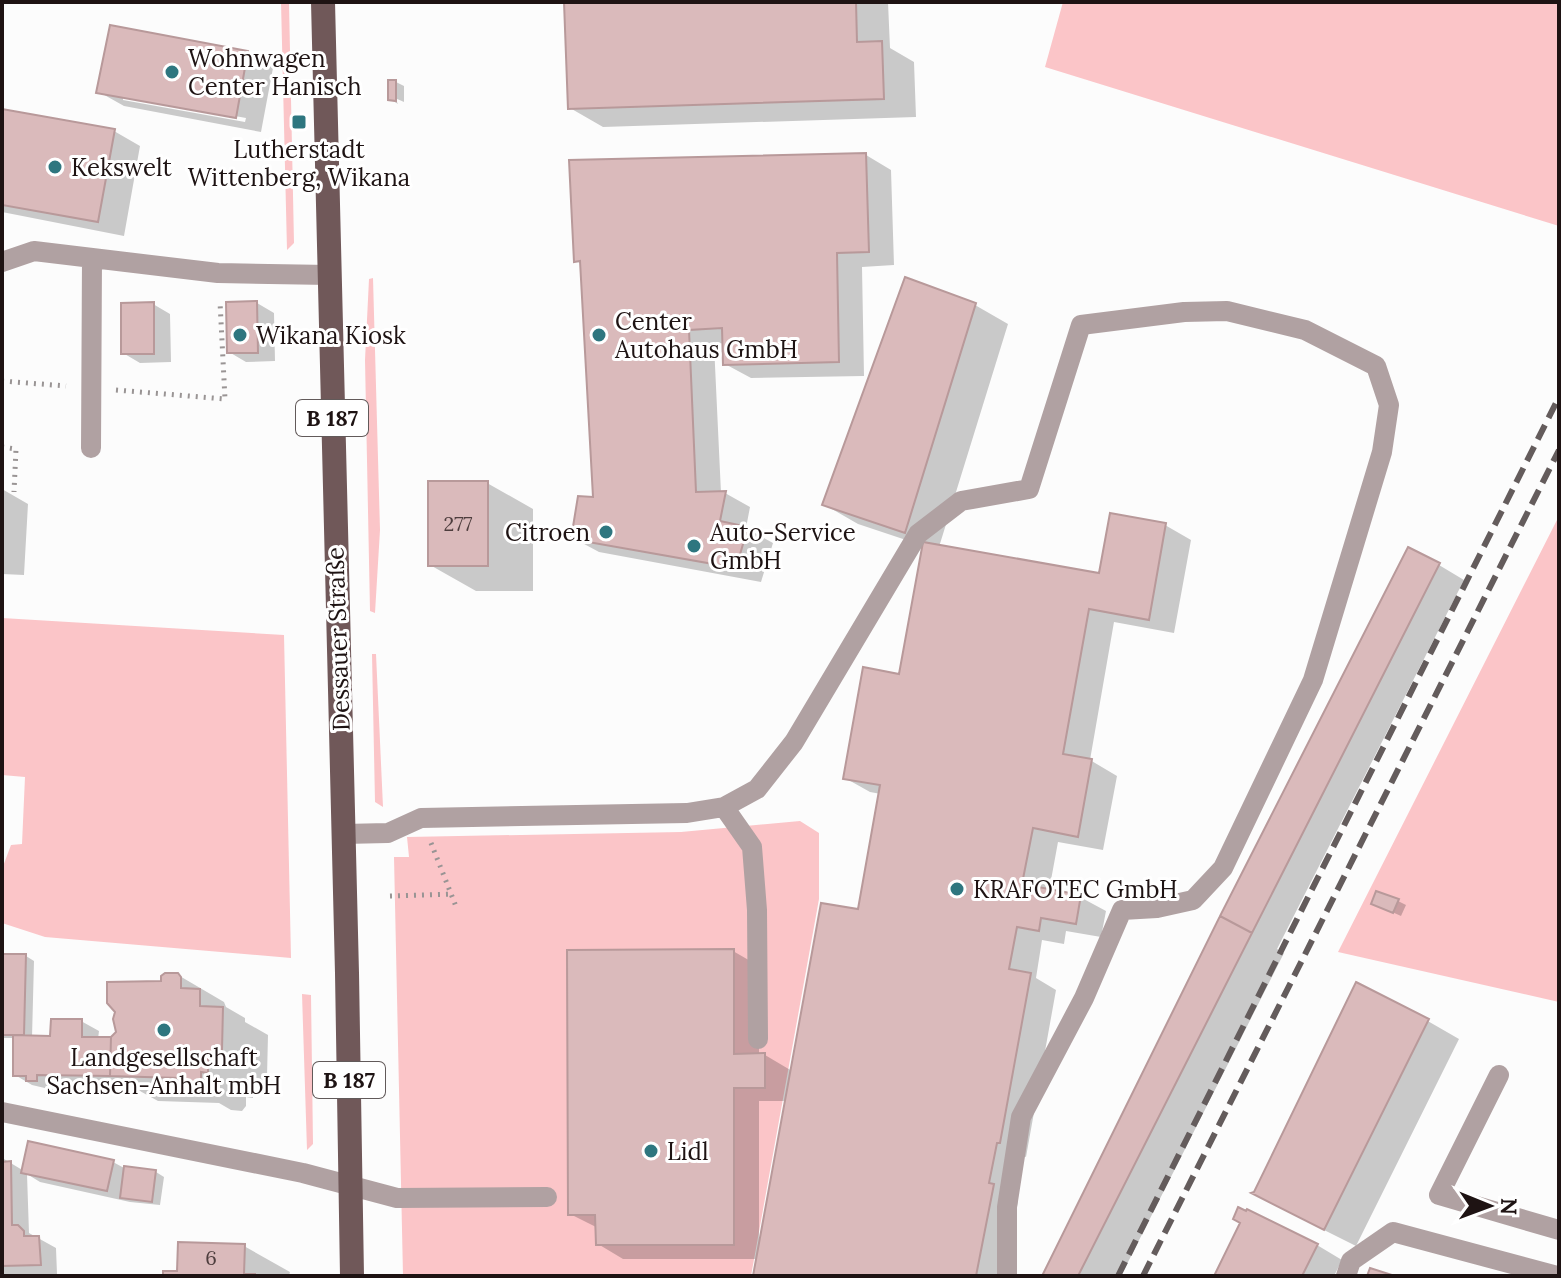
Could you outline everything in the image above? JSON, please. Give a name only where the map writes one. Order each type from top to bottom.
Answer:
[{"type":"main road","name":"Dessauer Straße","points":[[323,2],[352,1276]]},
{"type":"lane","points":[[2,262],[34,251],[218,273],[329,275]]},
{"type":"lane","points":[[91,448],[92,258]]},
{"type":"lane","points":[[344,834],[388,833],[421,818],[687,813],[724,807],[757,789],[794,742],[918,534],[961,501],[1029,489],[1081,325],[1184,312],[1227,311],[1305,330],[1376,366],[1389,405],[1382,452],[1313,680],[1223,868],[1193,900],[1157,908],[1122,910],[1084,998],[1021,1117],[1007,1207],[1007,1276]]},
{"type":"lane","points":[[724,807],[752,847],[757,910],[758,1039]]},
{"type":"lane","points":[[1499,1075],[1439,1195],[1559,1230]]},
{"type":"lane","points":[[2,1112],[303,1173],[397,1198],[547,1197]]},
{"type":"lane","points":[[1346,1276],[1351,1261],[1393,1232],[1557,1276]]},
{"type":"path","points":[[218,273],[225,399]]},
{"type":"path","points":[[2,447],[16,449],[14,492]]},
{"type":"path","points":[[421,818],[457,909]]},
{"type":"path","points":[[390,896],[452,894]]},
{"type":"shaded area","points":[[281,2],[289,3],[294,243],[287,250]]},
{"type":"shaded area","points":[[1063,2],[1559,2],[1559,226],[1045,67]]},
{"type":"shaded area","points":[[373,278],[380,530],[375,613],[370,611],[365,360],[369,279]]},
{"type":"shaded area","points":[[1559,516],[1559,1002],[1338,952]]},
{"type":"shaded area","points":[[2,618],[284,635],[291,958],[45,937],[2,923],[2,869],[11,845],[22,844],[25,777],[2,775]]},
{"type":"shaded area","points":[[372,654],[376,654],[383,807],[375,802]]},
{"type":"shaded area","points":[[800,821],[819,833],[819,899],[751,1276],[403,1276],[394,857],[409,857],[407,837],[681,832]]},
{"type":"shaded area","points":[[302,994],[311,995],[313,1144],[307,1150]]},
{"type":"building","points":[[564,2],[856,2],[857,42],[882,41],[884,99],[568,109]]},
{"type":"building","name":"Wohnwagen Center Hanisch","points":[[110,25],[248,51],[236,118],[96,93]]},
{"type":"building","points":[[388,80],[396,80],[396,101],[388,100]]},
{"type":"building","name":"Kekswelt","points":[[2,109],[115,129],[98,222],[2,205]]},
{"type":"building","points":[[866,153],[869,252],[837,253],[839,362],[723,365],[722,328],[689,330],[696,492],[726,491],[720,521],[748,527],[736,568],[571,539],[578,496],[593,497],[580,261],[574,262],[569,160]]},
{"type":"building","points":[[905,277],[976,303],[905,533],[822,505]]},
{"type":"building","points":[[257,301],[258,353],[227,353],[226,302]]},
{"type":"building","points":[[154,302],[154,354],[121,354],[121,303]]},
{"type":"building","points":[[428,481],[488,481],[488,566],[428,566]]},
{"type":"building","name":"KRAFOTEC GmbH","points":[[1110,513],[1166,523],[1149,620],[1089,609],[1063,754],[1092,759],[1078,837],[1033,828],[1022,884],[1081,895],[1076,924],[1041,918],[1039,931],[1017,927],[1009,969],[1031,973],[1000,1143],[997,1143],[989,1183],[994,1184],[976,1276],[753,1276],[821,903],[858,909],[880,785],[843,779],[863,667],[899,674],[923,542],[1099,573]]},
{"type":"building","points":[[1408,547],[1440,563],[1252,933],[1220,916]]},
{"type":"building","points":[[1376,891],[1399,899],[1393,913],[1371,904]]},
{"type":"building","name":"KRAFOTEC GmbH","points":[[1220,916],[1252,933],[1078,1276],[1042,1276]]},
{"type":"building","name":"Lidl","points":[[734,949],[734,1054],[765,1053],[765,1088],[734,1088],[734,1245],[596,1245],[595,1215],[568,1215],[567,950]]},
{"type":"building","points":[[2,954],[26,954],[24,1035],[2,1035]]},
{"type":"building","points":[[165,973],[178,973],[181,988],[200,989],[200,1006],[223,1007],[222,1050],[216,1057],[208,1056],[208,1073],[201,1072],[201,1080],[196,1085],[184,1085],[179,1078],[110,1076],[111,1037],[116,1032],[115,1012],[107,1003],[107,982],[161,981]]},
{"type":"building","points":[[1356,982],[1429,1019],[1324,1230],[1251,1193]]},
{"type":"building","points":[[51,1019],[82,1019],[82,1037],[111,1037],[110,1076],[37,1075],[37,1081],[26,1081],[26,1076],[13,1076],[13,1035],[50,1036]]},
{"type":"building","points":[[28,1141],[114,1160],[107,1191],[21,1173]]},
{"type":"building","points":[[11,1161],[12,1225],[18,1225],[24,1236],[39,1236],[41,1265],[2,1266],[2,1162]]},
{"type":"building","points":[[124,1166],[156,1170],[152,1202],[120,1198]]},
{"type":"building","points":[[1238,1207],[1318,1244],[1302,1276],[1214,1276],[1240,1223],[1233,1219]]},
{"type":"building","points":[[178,1242],[245,1244],[244,1274],[255,1276],[163,1276],[163,1271],[177,1271]]},
{"type":"building","points":[[1370,1268],[1395,1276],[1367,1276]]},
{"type":"railway","points":[[1118,1276],[1559,397]]},
{"type":"railway","points":[[1143,1276],[1559,450]]},
{"type":"place","name":"Wohnwagen Center Hanisch","points":[[172,72]]},
{"type":"place","name":"Lutherstadt Wittenberg, Wikana","points":[[299,122]]},
{"type":"place","name":"Kekswelt","points":[[55,167]]},
{"type":"place","name":"Wikana Kiosk","points":[[240,335]]},
{"type":"place","name":"Center Autohaus GmbH","points":[[599,335]]},
{"type":"place","name":"Citroen","points":[[606,532]]},
{"type":"place","name":"Auto-Service GmbH","points":[[694,546]]},
{"type":"place","name":"KRAFOTEC GmbH","points":[[957,889]]},
{"type":"place","name":"Landgesellschaft Sachsen-Anhalt mbH","points":[[164,1030]]},
{"type":"place","name":"Lidl","points":[[651,1151]]}]
